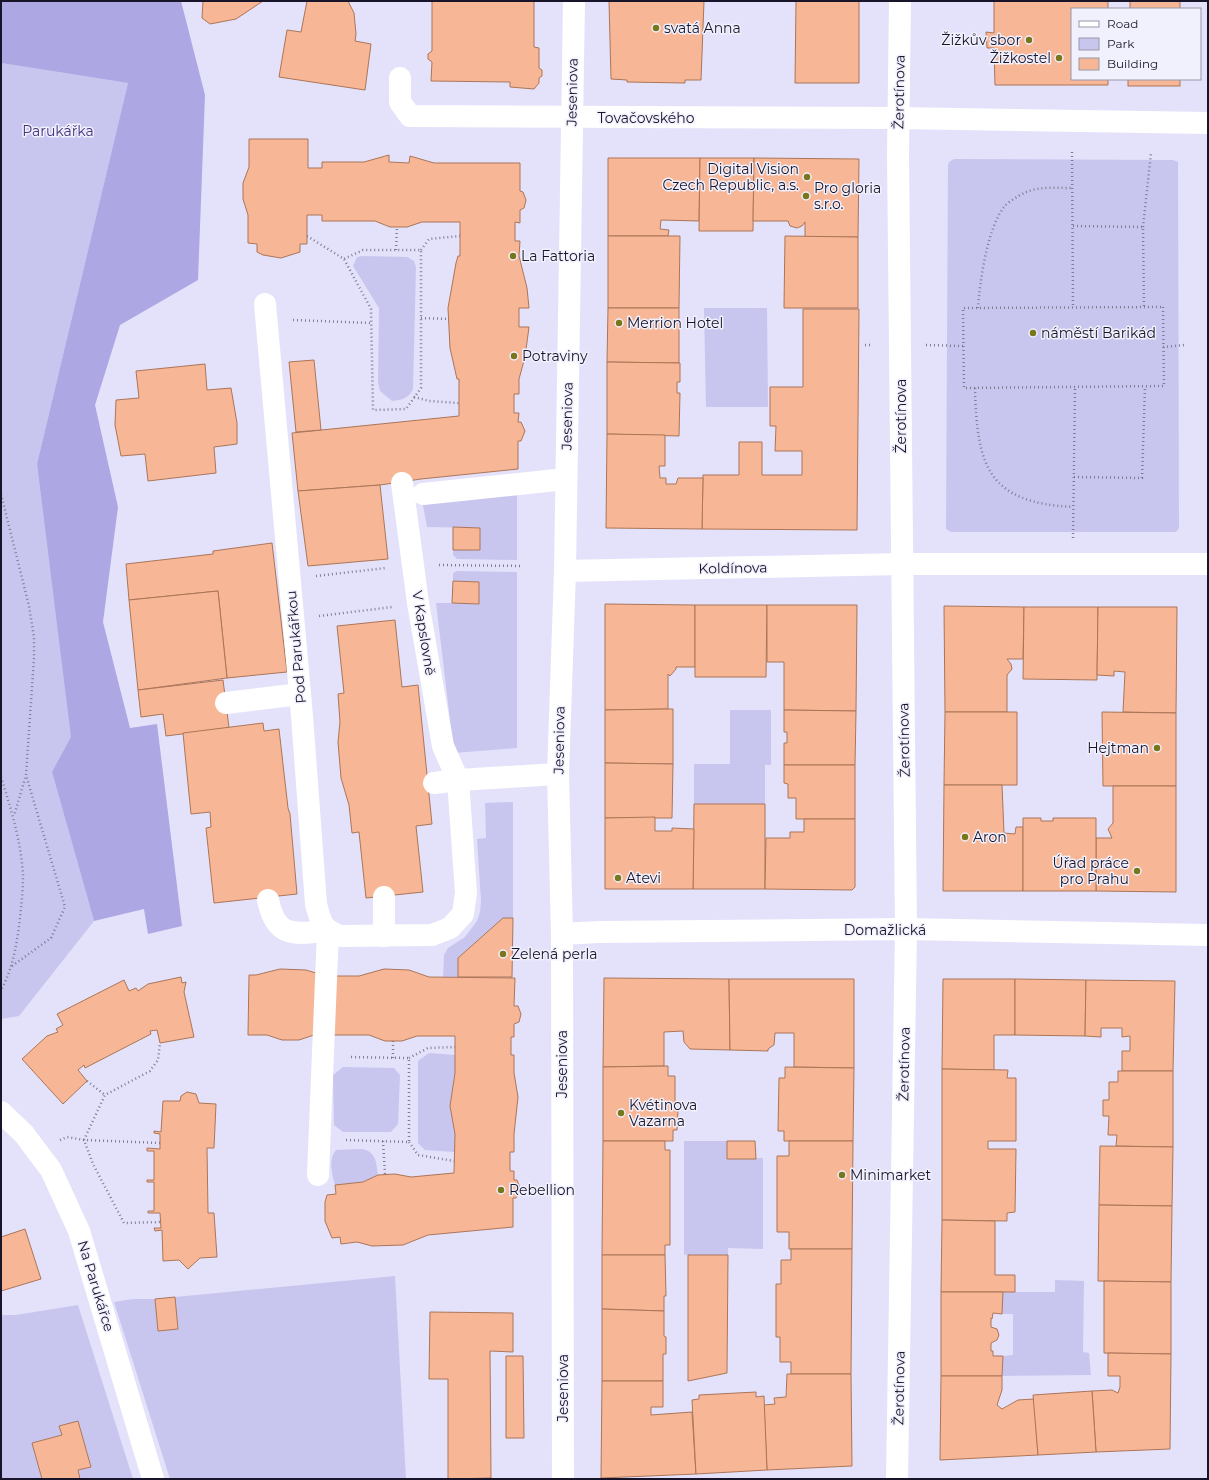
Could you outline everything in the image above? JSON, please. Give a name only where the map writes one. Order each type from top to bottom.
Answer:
[{"type":"street","name":"Jeseniova","points":[[563,1479],[562,934],[558,774],[565,571],[574,1]]},
{"type":"street","name":"Žerotínova","points":[[897,1479],[906,929],[898,118],[900,1]]},
{"type":"street","name":"Tovačovského","points":[[400,78],[400,102],[410,116],[572,118],[898,118]]},
{"type":"street","points":[[898,118],[1208,123]]},
{"type":"street","name":"Pod Parukářkou","points":[[265,304],[300,694],[316,904],[320,920],[328,932]]},
{"type":"street","points":[[423,494],[566,479]]},
{"type":"street","name":"V Kapslovně","points":[[384,936],[432,935],[450,928],[462,914],[466,893],[458,780],[443,746],[418,603],[402,483]]},
{"type":"street","points":[[902,564],[1208,564]]},
{"type":"street","name":"Koldínova","points":[[565,571],[902,564]]},
{"type":"street","points":[[226,702],[300,694]]},
{"type":"street","points":[[434,783],[458,780],[558,774]]},
{"type":"street","points":[[268,900],[271,914],[276,923],[286,930],[296,934],[328,932],[340,936],[384,936],[384,897]]},
{"type":"street","name":"Domažlická","points":[[562,934],[599,932],[906,929],[1208,935]]},
{"type":"street","points":[[318,1175],[328,932]]},
{"type":"street","name":"Na Parukářce","points":[[1,1112],[24,1134],[50,1170],[79,1231],[153,1479]]},
{"type":"path","points":[[1072,152],[1074,308]]},
{"type":"path","points":[[1144,307],[1143,227],[1152,153]]},
{"type":"path","points":[[978,308],[986,253],[998,217],[1005,206],[1024,193],[1048,188],[1072,188]]},
{"type":"path","points":[[1073,226],[1143,227]]},
{"type":"path","points":[[396,250],[397,227]]},
{"type":"path","points":[[307,236],[344,259],[371,309],[373,410],[406,409],[421,388],[421,250],[429,239],[460,236]]},
{"type":"path","points":[[344,259],[363,250],[421,250]]},
{"type":"path","points":[[1163,307],[1164,386],[964,388],[963,308],[1074,308],[1163,307]]},
{"type":"path","points":[[421,318],[449,319]]},
{"type":"path","points":[[303,320],[371,323]]},
{"type":"path","points":[[1163,347],[1185,345]]},
{"type":"path","points":[[1074,477],[1142,478],[1145,386]]},
{"type":"path","points":[[1073,541],[1075,387]]},
{"type":"path","points":[[975,388],[977,420],[985,463],[993,478],[1011,494],[1028,501],[1056,507],[1073,507]]},
{"type":"path","points":[[414,397],[428,401],[459,403]]},
{"type":"path","points":[[1,494],[29,606],[34,637],[34,658],[26,775],[14,816]]},
{"type":"path","points":[[293,619],[418,603]]},
{"type":"path","points":[[12,966],[51,938],[65,907],[26,775]]},
{"type":"path","points":[[1,777],[14,816],[23,874],[21,903],[12,966],[1,990]]},
{"type":"path","points":[[393,1058],[394,1041]]},
{"type":"path","points":[[160,1044],[158,1060],[150,1071],[105,1095],[84,1140],[93,1164],[124,1223],[161,1222]]},
{"type":"path","points":[[322,1056],[409,1058],[428,1048],[455,1047]]},
{"type":"path","points":[[409,1058],[409,1142],[418,1155],[454,1161]]},
{"type":"path","points":[[87,1081],[105,1095]]},
{"type":"path","points":[[56,1142],[67,1137],[84,1140],[160,1143]]},
{"type":"path","points":[[320,1140],[409,1142]]},
{"type":"path","points":[[383,1141],[386,1174]]},
{"type":"green space","name":"Parukářka","points":[[1,63],[128,83],[37,464],[72,741],[52,772],[94,921],[19,1016],[1,1019]]},
{"type":"green space","points":[[954,159],[1173,160],[1178,162],[1179,528],[1176,532],[951,532],[946,529],[948,165],[949,162]]},
{"type":"green space","points":[[357,257],[407,257],[414,261],[416,267],[413,389],[405,398],[399,400],[392,401],[380,391],[378,383],[379,308],[353,266]]},
{"type":"green space","points":[[704,308],[767,308],[768,407],[706,407]]},
{"type":"green space","points":[[517,491],[517,560],[457,559],[453,555],[453,550],[480,550],[480,528],[427,527],[422,500]]},
{"type":"green space","points":[[457,571],[517,572],[517,748],[454,753],[436,603],[479,603],[479,582],[453,581],[453,573]]},
{"type":"green space","points":[[730,710],[771,710],[771,765],[765,765],[765,804],[694,804],[694,764],[730,764]]},
{"type":"green space","points":[[513,802],[513,918],[503,918],[458,958],[458,977],[443,977],[444,955],[448,948],[465,937],[477,921],[480,912],[481,901],[477,839],[486,838],[485,803]]},
{"type":"green space","points":[[429,1053],[455,1055],[455,1073],[450,1106],[455,1134],[455,1152],[425,1150],[418,1143],[418,1061]]},
{"type":"green space","points":[[343,1067],[394,1068],[400,1075],[398,1124],[391,1132],[343,1132],[334,1125],[333,1075]]},
{"type":"green space","points":[[684,1141],[727,1141],[727,1159],[763,1158],[763,1249],[728,1248],[728,1255],[684,1255]]},
{"type":"green space","points":[[336,1150],[367,1150],[373,1155],[376,1162],[378,1175],[363,1182],[335,1185],[331,1162]]},
{"type":"green space","points":[[395,1276],[406,1479],[170,1479],[114,1302],[133,1299],[155,1299],[158,1331],[178,1329],[175,1297]]},
{"type":"green space","points":[[1055,1280],[1084,1281],[1083,1352],[1089,1353],[1091,1375],[1002,1376],[1003,1356],[1013,1355],[1013,1314],[1002,1314],[1003,1292],[1055,1292]]},
{"type":"green space","points":[[78,1305],[133,1479],[80,1479],[78,1470],[91,1466],[78,1421],[60,1426],[62,1435],[32,1443],[42,1479],[1,1479],[1,1315],[16,1315]]},
{"type":"shaded area","points":[[1,1],[181,1],[205,95],[198,280],[120,325],[95,405],[118,507],[103,622],[130,728],[157,724],[182,926],[148,934],[144,909],[94,921],[52,772],[71,737],[37,464],[128,83],[1,63]]},
{"type":"building","points":[[203,1],[263,1],[236,19],[210,24],[202,18]]},
{"type":"building","points":[[307,1],[348,1],[354,13],[356,34],[355,41],[371,44],[365,90],[279,77],[287,30],[301,32]]},
{"type":"building","points":[[432,1],[534,1],[534,47],[539,48],[539,68],[542,70],[542,76],[539,78],[539,83],[534,89],[510,87],[510,82],[431,81],[432,62],[428,59],[428,54],[432,51]]},
{"type":"building","name":"svatá Anna","points":[[609,1],[704,1],[701,80],[685,80],[685,83],[627,82],[627,80],[611,79]]},
{"type":"building","points":[[796,1],[859,1],[859,83],[795,83]]},
{"type":"building","name":"Žižkův sbor","points":[[994,1],[1108,1],[1108,8],[1071,8],[1071,80],[1108,80],[1108,85],[995,85],[994,48],[987,48],[986,32],[994,33]]},
{"type":"building","points":[[1130,1],[1180,1],[1180,8],[1130,8]]},
{"type":"building","points":[[1128,80],[1180,80],[1180,86],[1128,86]]},
{"type":"building","points":[[249,139],[308,139],[308,168],[322,168],[322,162],[364,162],[389,155],[389,162],[409,163],[410,156],[434,163],[520,163],[520,191],[523,192],[526,200],[524,208],[520,210],[520,223],[515,222],[515,241],[520,241],[519,256],[527,288],[529,308],[519,308],[519,327],[529,327],[525,357],[519,379],[519,394],[514,394],[514,413],[519,413],[518,422],[521,422],[525,431],[521,441],[518,441],[518,469],[421,479],[380,485],[298,491],[292,433],[459,416],[459,379],[457,379],[450,348],[448,308],[456,263],[458,256],[460,256],[460,222],[422,222],[407,227],[390,227],[375,221],[322,221],[322,215],[307,215],[307,244],[300,244],[300,252],[281,258],[263,255],[257,252],[257,244],[248,243],[248,215],[243,199],[243,183],[249,167]]},
{"type":"building","points":[[608,158],[700,158],[699,221],[661,220],[660,229],[669,230],[668,236],[608,236]]},
{"type":"building","points":[[700,158],[754,158],[753,231],[699,231]]},
{"type":"building","name":"Pro gloria s.r.o.","points":[[754,158],[859,159],[858,237],[805,237],[805,222],[802,226],[797,228],[790,226],[788,221],[753,221]]},
{"type":"building","points":[[608,236],[680,236],[679,308],[608,308]]},
{"type":"building","points":[[785,236],[858,237],[858,308],[784,308]]},
{"type":"building","points":[[608,308],[679,308],[679,363],[607,362]]},
{"type":"building","points":[[803,309],[859,309],[857,530],[702,529],[703,475],[739,475],[739,442],[762,442],[762,475],[802,475],[802,451],[775,451],[776,426],[770,426],[770,387],[803,387]]},
{"type":"building","points":[[314,360],[321,430],[296,432],[289,362]]},
{"type":"building","points":[[607,362],[680,363],[680,382],[677,382],[677,393],[680,393],[679,436],[607,434]]},
{"type":"building","points":[[205,364],[207,390],[231,388],[237,423],[237,444],[214,447],[216,473],[148,481],[145,454],[121,456],[115,425],[116,400],[139,398],[136,371]]},
{"type":"building","points":[[607,434],[665,435],[665,466],[659,466],[660,478],[666,478],[666,484],[676,484],[678,478],[703,478],[702,529],[606,528]]},
{"type":"building","points":[[380,485],[388,559],[308,566],[298,491]]},
{"type":"building","points":[[453,527],[480,528],[480,550],[453,550]]},
{"type":"building","points":[[272,543],[287,672],[227,678],[218,591],[129,600],[126,564],[213,554],[213,551]]},
{"type":"building","points":[[453,581],[479,582],[479,604],[452,603]]},
{"type":"building","points":[[218,591],[227,678],[138,690],[129,600]]},
{"type":"building","points":[[605,604],[695,605],[695,667],[676,667],[670,676],[668,674],[668,709],[605,710]]},
{"type":"building","points":[[695,605],[767,605],[766,677],[695,677]]},
{"type":"building","points":[[767,605],[857,605],[856,711],[784,710],[784,662],[767,662]]},
{"type":"building","points":[[944,606],[1024,607],[1023,659],[1007,659],[1011,664],[1012,669],[1007,675],[1007,712],[945,712]]},
{"type":"building","points":[[1024,607],[1098,607],[1097,680],[1023,679]]},
{"type":"building","points":[[1098,607],[1177,607],[1176,713],[1123,712],[1125,672],[1114,671],[1114,676],[1097,675]]},
{"type":"building","points":[[395,620],[402,687],[418,685],[432,824],[416,826],[423,892],[366,898],[359,832],[352,833],[349,805],[341,778],[338,742],[340,722],[338,694],[344,693],[337,626]]},
{"type":"building","points":[[223,680],[229,728],[166,736],[163,714],[141,717],[138,690]]},
{"type":"building","points":[[673,709],[673,764],[605,763],[605,710]]},
{"type":"building","points":[[784,710],[856,711],[855,765],[784,765],[784,743],[787,743],[787,732],[784,732]]},
{"type":"building","points":[[945,712],[1017,712],[1017,785],[944,785]]},
{"type":"building","points":[[1102,712],[1176,713],[1176,786],[1103,786]]},
{"type":"building","points":[[263,723],[264,731],[279,729],[288,808],[290,814],[297,894],[214,903],[206,828],[211,827],[210,812],[191,814],[183,733]]},
{"type":"building","points":[[605,763],[673,764],[672,818],[605,818]]},
{"type":"building","points":[[784,765],[855,765],[855,819],[796,819],[796,798],[788,798],[788,784],[784,783]]},
{"type":"building","points":[[944,785],[1002,785],[1004,833],[1015,834],[1016,827],[1023,827],[1023,891],[943,891]]},
{"type":"building","points":[[1113,786],[1176,786],[1176,892],[1096,891],[1096,838],[1112,838],[1108,829],[1113,823]]},
{"type":"building","points":[[694,804],[765,804],[765,889],[693,889]]},
{"type":"building","points":[[655,817],[655,831],[672,831],[672,828],[694,829],[693,889],[605,889],[605,818]]},
{"type":"building","points":[[1023,818],[1041,818],[1041,821],[1053,821],[1053,818],[1096,818],[1096,891],[1023,891]]},
{"type":"building","points":[[804,819],[855,819],[855,887],[852,890],[765,889],[766,838],[790,838],[790,832],[804,832]]},
{"type":"building","points":[[503,918],[513,918],[512,977],[458,977],[458,958]]},
{"type":"building","points":[[280,969],[306,970],[326,976],[359,976],[384,969],[409,970],[429,977],[515,978],[514,1006],[518,1006],[521,1014],[519,1022],[514,1024],[514,1037],[511,1037],[511,1055],[514,1055],[514,1073],[518,1097],[514,1134],[514,1152],[510,1152],[510,1171],[514,1171],[514,1180],[517,1180],[520,1188],[516,1198],[513,1198],[513,1227],[428,1235],[403,1245],[372,1246],[357,1242],[341,1244],[340,1237],[332,1238],[325,1221],[325,1202],[327,1195],[336,1194],[335,1185],[363,1182],[378,1175],[395,1174],[411,1177],[454,1173],[455,1134],[450,1106],[455,1073],[455,1036],[417,1036],[402,1041],[385,1041],[369,1035],[314,1035],[299,1040],[282,1040],[267,1035],[248,1035],[249,975],[256,975]]},
{"type":"building","points":[[181,977],[182,983],[186,982],[184,992],[194,1037],[160,1043],[157,1030],[150,1031],[151,1034],[85,1068],[84,1065],[78,1070],[87,1081],[63,1104],[22,1059],[47,1036],[58,1032],[56,1029],[63,1025],[57,1014],[124,980],[129,991],[136,988],[138,991],[148,984]]},
{"type":"building","points":[[604,978],[729,979],[730,1050],[690,1049],[684,1042],[683,1031],[664,1032],[664,1066],[603,1067]]},
{"type":"building","points":[[729,979],[854,979],[854,1068],[794,1067],[794,1033],[775,1033],[774,1045],[768,1049],[768,1051],[730,1050]]},
{"type":"building","points":[[943,979],[1015,979],[1015,1035],[994,1035],[994,1070],[942,1069]]},
{"type":"building","points":[[1015,979],[1086,980],[1085,1036],[1015,1035]]},
{"type":"building","points":[[1086,980],[1175,981],[1173,1071],[1122,1071],[1122,1051],[1130,1051],[1130,1036],[1122,1037],[1122,1028],[1101,1028],[1101,1037],[1085,1036]]},
{"type":"building","points":[[668,1066],[668,1076],[675,1076],[675,1109],[678,1110],[677,1130],[673,1130],[673,1141],[603,1141],[603,1067]]},
{"type":"building","points":[[785,1067],[854,1068],[853,1141],[784,1141],[784,1131],[778,1131],[779,1078],[785,1078]]},
{"type":"building","points":[[942,1069],[1008,1070],[1007,1078],[1016,1078],[1016,1141],[988,1141],[988,1149],[1016,1149],[1015,1212],[1007,1213],[1007,1221],[942,1220]]},
{"type":"building","points":[[1118,1071],[1173,1071],[1173,1147],[1116,1146],[1117,1135],[1108,1135],[1109,1116],[1103,1116],[1103,1100],[1109,1100],[1109,1082],[1118,1082]]},
{"type":"building","points":[[187,1092],[196,1094],[199,1103],[216,1104],[214,1148],[207,1148],[208,1213],[214,1213],[217,1257],[200,1258],[188,1269],[179,1260],[163,1261],[162,1230],[155,1231],[154,1228],[161,1228],[160,1213],[148,1213],[148,1211],[154,1211],[154,1182],[147,1182],[147,1180],[154,1180],[154,1151],[147,1151],[147,1148],[160,1149],[160,1134],[154,1133],[154,1131],[161,1132],[163,1101],[180,1101],[181,1096]]},
{"type":"building","points":[[603,1141],[665,1141],[665,1150],[670,1150],[670,1245],[665,1245],[665,1255],[602,1255]]},
{"type":"building","points":[[727,1141],[755,1141],[756,1159],[727,1159]]},
{"type":"building","points":[[789,1141],[853,1141],[852,1249],[789,1249],[789,1232],[777,1232],[777,1156],[789,1156]]},
{"type":"building","points":[[1100,1146],[1173,1147],[1172,1206],[1099,1205]]},
{"type":"building","points":[[1099,1205],[1172,1206],[1171,1282],[1098,1281]]},
{"type":"building","points":[[942,1220],[995,1221],[995,1275],[1015,1275],[1015,1292],[941,1292]]},
{"type":"building","points":[[25,1229],[41,1279],[1,1291],[1,1237]]},
{"type":"building","points":[[791,1249],[852,1249],[851,1374],[791,1374],[791,1362],[780,1362],[780,1337],[776,1337],[776,1284],[781,1284],[781,1260],[791,1260]]},
{"type":"building","points":[[602,1255],[665,1255],[666,1296],[664,1296],[664,1311],[602,1309]]},
{"type":"building","points":[[688,1255],[728,1255],[727,1373],[688,1381]]},
{"type":"building","points":[[1104,1281],[1171,1282],[1171,1354],[1104,1353]]},
{"type":"building","points":[[941,1292],[1003,1292],[1002,1314],[993,1313],[992,1319],[991,1318],[991,1327],[997,1329],[999,1335],[997,1340],[991,1343],[991,1351],[993,1351],[993,1356],[1003,1356],[1002,1376],[941,1376]]},
{"type":"building","points":[[175,1297],[178,1329],[158,1331],[155,1299]]},
{"type":"building","points":[[602,1309],[664,1311],[666,1354],[663,1354],[663,1381],[602,1381]]},
{"type":"building","points":[[430,1312],[513,1313],[513,1352],[490,1351],[491,1478],[448,1479],[448,1379],[429,1379]]},
{"type":"building","points":[[1108,1353],[1171,1354],[1170,1449],[1096,1452],[1092,1391],[1112,1390],[1118,1393],[1120,1387],[1120,1376],[1108,1376]]},
{"type":"building","points":[[506,1356],[523,1356],[524,1438],[506,1438]]},
{"type":"building","points":[[787,1374],[851,1374],[852,1466],[767,1470],[764,1405],[775,1404],[774,1398],[786,1397]]},
{"type":"building","points":[[941,1376],[1002,1376],[1002,1390],[997,1405],[1002,1409],[1018,1400],[1034,1399],[1038,1455],[940,1460]]},
{"type":"building","points":[[602,1381],[663,1381],[663,1407],[651,1407],[651,1415],[692,1412],[696,1474],[601,1478]]},
{"type":"building","points":[[1092,1391],[1096,1452],[1038,1455],[1033,1395]]},
{"type":"building","points":[[756,1392],[756,1397],[764,1396],[767,1470],[696,1474],[692,1400],[699,1399],[699,1395]]},
{"type":"building","points":[[78,1421],[91,1467],[78,1470],[80,1479],[42,1479],[32,1443],[62,1435],[59,1426]]},
{"type":"place","name":"svatá Anna","points":[[656,28]]},
{"type":"place","name":"Žižkův sbor","points":[[1029,40]]},
{"type":"place","name":"Žižkostel","points":[[1059,58]]},
{"type":"place","name":"Digital Vision Czech Republic, a.s.","points":[[807,177]]},
{"type":"place","name":"Pro gloria s.r.o.","points":[[806,196]]},
{"type":"place","name":"La Fattoria","points":[[513,256]]},
{"type":"place","name":"Merrion Hotel","points":[[619,323]]},
{"type":"place","name":"náměstí Barikád","points":[[1033,333]]},
{"type":"place","name":"Potraviny","points":[[514,356]]},
{"type":"place","name":"Hejtman","points":[[1157,748]]},
{"type":"place","name":"Aron","points":[[965,837]]},
{"type":"place","name":"Úřad práce pro Prahu","points":[[1137,871]]},
{"type":"place","name":"Atevi","points":[[618,878]]},
{"type":"place","name":"Zelená perla","points":[[503,954]]},
{"type":"place","name":"Kvétinova Vazarna","points":[[621,1113]]},
{"type":"place","name":"Minimarket","points":[[842,1175]]},
{"type":"place","name":"Rebellion","points":[[501,1190]]}]
